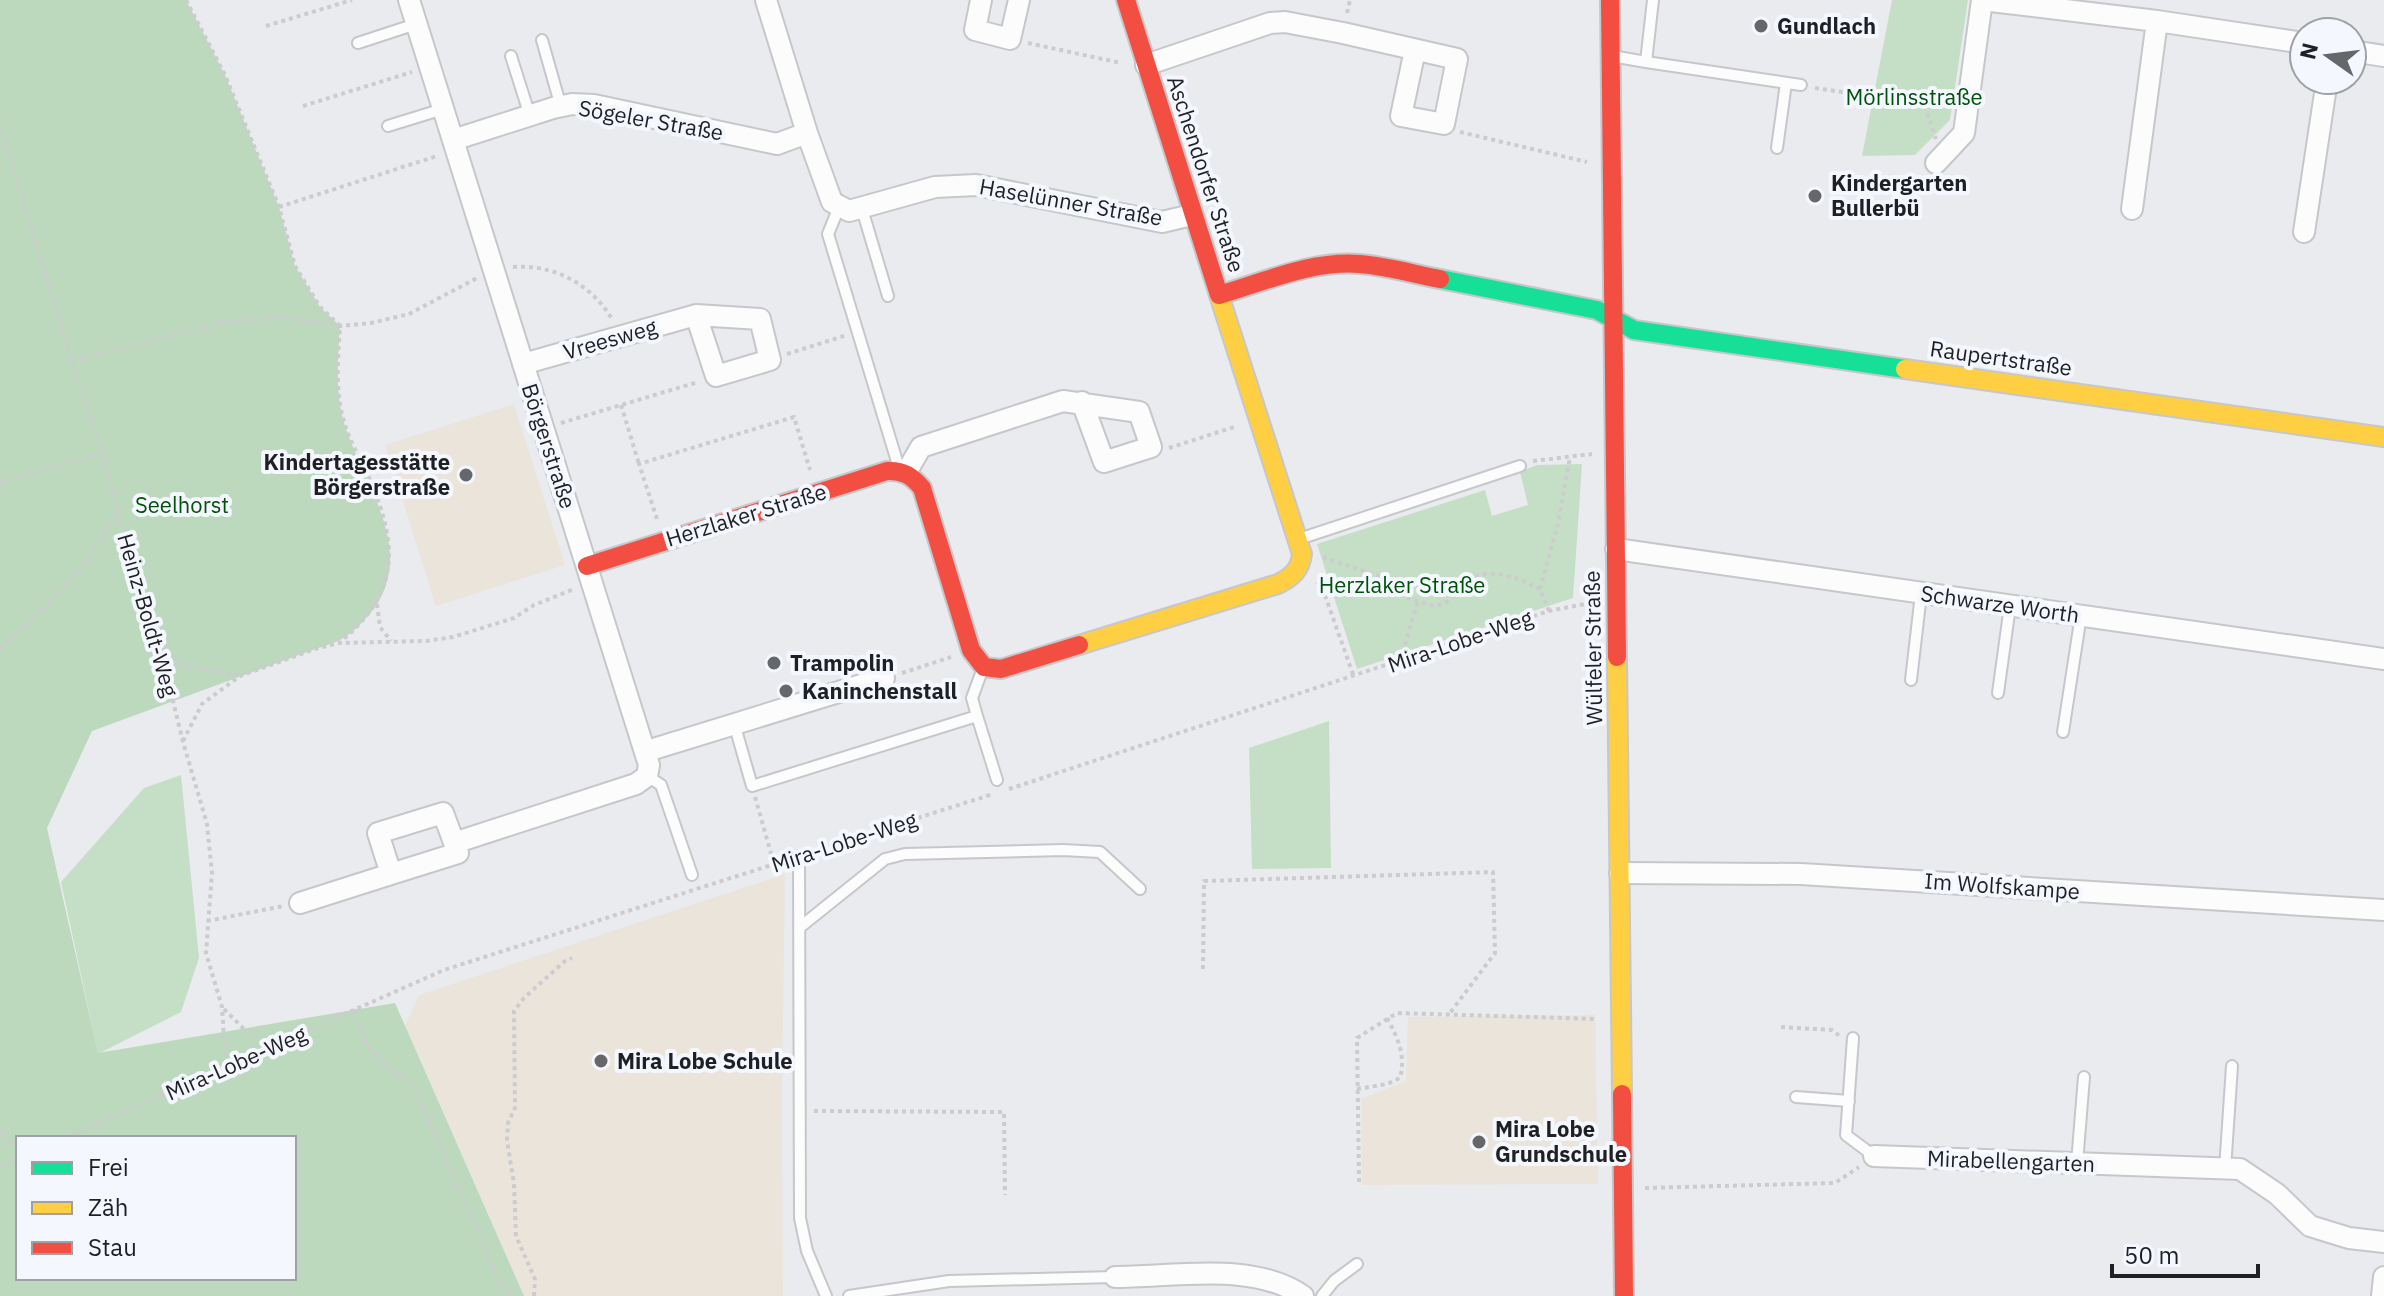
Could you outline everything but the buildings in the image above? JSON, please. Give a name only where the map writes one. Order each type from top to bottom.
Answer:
[{"type":"street","points":[[409,0],[454,145]]},
{"type":"street","points":[[766,0],[807,133],[832,202],[839,207]]},
{"type":"street","points":[[981,0],[975,30],[1010,39],[1019,0]]},
{"type":"street","name":"Aschendorfer Straße","points":[[1126,0],[1219,295],[1342,262],[1597,310],[1614,320]]},
{"type":"street","name":"Wülfeler Straße","points":[[1610,0],[1624,1296]]},
{"type":"street","points":[[1941,158],[1964,133],[1982,0],[2288,41]]},
{"type":"street","points":[[2132,209],[2157,21]]},
{"type":"street","points":[[1146,65],[1270,23],[1285,22],[1457,59],[1444,124],[1401,116],[1415,50]]},
{"type":"street","points":[[2304,232],[2325,96]]},
{"type":"street","name":"Sögeler Straße","points":[[454,145],[561,107],[594,105],[777,144],[807,133]]},
{"type":"street","name":"Börgerstraße","points":[[454,145],[647,751],[647,776]]},
{"type":"street","name":"Haselünner Straße","points":[[839,207],[849,211],[862,209],[935,187],[976,185],[1162,222],[1192,215]]},
{"type":"street","points":[[1082,402],[1104,462],[1151,447],[1139,412],[1082,402],[1063,401],[921,447],[903,471],[922,488],[971,650],[984,667],[1001,669],[1278,584],[1294,576],[1300,553],[1219,295]]},
{"type":"street","points":[[696,315],[716,376],[770,360]]},
{"type":"street","name":"Vreesweg","points":[[523,364],[696,315],[760,319],[770,360]]},
{"type":"street","name":"Raupertstraße","points":[[1614,320],[1634,330],[2384,437]]},
{"type":"street","name":"Herzlaker Straße","points":[[589,574],[664,540],[887,471],[903,471]]},
{"type":"street","name":"Schwarze Worth","points":[[1616,549],[2384,659]]},
{"type":"street","points":[[647,751],[884,678]]},
{"type":"street","points":[[454,843],[636,784],[647,776]]},
{"type":"street","points":[[300,903],[458,853],[443,813],[378,833],[391,874]]},
{"type":"street","name":"Im Wolfskampe","points":[[1620,873],[1801,874],[2384,910]]},
{"type":"street","name":"Mirabellengarten","points":[[1874,1156],[2240,1169],[2310,1226],[2349,1238],[2384,1242]]},
{"type":"street","points":[[1115,1277],[1264,1277],[1286,1284],[1303,1296]]},
{"type":"street","points":[[2382,1296],[2384,1277]]},
{"type":"lane","points":[[1646,62],[1653,0]]},
{"type":"lane","points":[[358,43],[416,24]]},
{"type":"lane","points":[[542,40],[561,107]]},
{"type":"lane","points":[[511,56],[530,116]]},
{"type":"lane","points":[[1610,56],[1801,85]]},
{"type":"lane","points":[[1777,148],[1786,83]]},
{"type":"lane","points":[[388,126],[443,109]]},
{"type":"lane","points":[[839,207],[828,234],[903,471]]},
{"type":"lane","points":[[862,209],[888,296]]},
{"type":"lane","points":[[1300,553],[1520,466]]},
{"type":"lane","points":[[1911,680],[1921,594]]},
{"type":"lane","points":[[1998,693],[2010,606]]},
{"type":"lane","points":[[2063,732],[2081,615]]},
{"type":"lane","points":[[984,667],[972,698],[997,780]]},
{"type":"lane","points":[[734,723],[752,786],[977,716]]},
{"type":"lane","points":[[647,776],[661,785],[692,875]]},
{"type":"lane","points":[[799,928],[885,859],[905,854],[1100,852],[1140,889]]},
{"type":"lane","points":[[799,856],[800,1218],[807,1251],[826,1296]]},
{"type":"lane","points":[[1853,1042],[1846,1135],[1874,1156]]},
{"type":"lane","points":[[2225,1169],[2232,1066]]},
{"type":"lane","points":[[2077,1163],[2084,1077]]},
{"type":"lane","points":[[1796,1097],[1849,1101]]},
{"type":"lane","points":[[1322,1296],[1334,1281],[1357,1264]]},
{"type":"lane","points":[[849,1296],[949,1281],[1115,1277]]},
{"type":"path","points":[[186,0],[225,75],[279,207],[295,266],[320,307],[340,326],[338,396],[344,421],[372,484],[388,536],[390,556],[386,585],[377,604],[361,625],[339,643]]},
{"type":"path","points":[[266,26],[352,0]]},
{"type":"path","points":[[1010,39],[1107,62],[1146,65]]},
{"type":"path","points":[[303,106],[429,66]]},
{"type":"path","points":[[1801,85],[1924,104],[1941,158]]},
{"type":"path","points":[[1444,124],[1451,130],[1612,168]]},
{"type":"path","name":"Heinz-Boldt-Weg","points":[[0,125],[103,453],[207,824],[212,873],[206,953],[222,1007],[226,1068]]},
{"type":"path","points":[[279,207],[454,145]]},
{"type":"path","points":[[72,361],[224,322],[286,317],[340,326],[409,314],[493,269],[533,266],[569,276],[604,305],[622,335]]},
{"type":"path","points":[[770,360],[857,332]]},
{"type":"path","points":[[543,428],[716,376]]},
{"type":"path","points":[[621,405],[664,540]]},
{"type":"path","points":[[639,464],[794,417],[817,493]]},
{"type":"path","points":[[1151,447],[1166,449],[1258,419]]},
{"type":"path","points":[[1520,466],[1535,461],[1616,451]]},
{"type":"path","points":[[0,482],[103,453]]},
{"type":"path","points":[[1549,611],[1540,589],[1558,524],[1570,457]]},
{"type":"path","points":[[0,648],[30,621],[96,547],[117,508]]},
{"type":"path","points":[[1300,553],[1324,557],[1392,581],[1396,591],[1436,606],[1444,604],[1466,581],[1484,574],[1511,576],[1540,589]]},
{"type":"path","points":[[1300,553],[1322,587],[1354,678]]},
{"type":"path","points":[[183,742],[202,704],[240,676],[339,643],[426,641],[453,637],[514,618],[589,574]]},
{"type":"path","name":"Mira-Lobe-Weg","points":[[70,1136],[444,970],[1354,678],[1549,611],[1616,598]]},
{"type":"path","points":[[1400,661],[1418,601]]},
{"type":"path","points":[[377,604],[380,627],[391,641]]},
{"type":"path","points":[[160,648],[182,665],[240,676]]},
{"type":"path","points":[[884,678],[971,650]]},
{"type":"path","points":[[752,786],[774,864]]},
{"type":"path","points":[[1203,969],[1204,881],[1493,872],[1495,953],[1450,1013]]},
{"type":"path","points":[[207,921],[300,903]]},
{"type":"path","points":[[534,1296],[535,1279],[516,1236],[514,1184],[507,1140],[508,1123],[515,1108],[514,1011],[524,998],[572,958]]},
{"type":"path","points":[[222,1007],[245,1030],[273,1047]]},
{"type":"path","points":[[355,1009],[366,1044],[379,1060],[413,1084],[497,1276],[502,1286],[516,1296]]},
{"type":"path","points":[[1359,1182],[1357,1038],[1387,1018],[1397,1013],[1450,1013],[1623,1020]]},
{"type":"path","points":[[1357,1089],[1387,1084],[1400,1078],[1404,1064],[1402,1051],[1387,1018]]},
{"type":"path","points":[[1781,1027],[1832,1030],[1853,1042]]},
{"type":"path","points":[[799,1111],[1004,1112],[1005,1195]]},
{"type":"path","points":[[0,1125],[6,1141],[16,1143]]},
{"type":"path","points":[[1623,1188],[1835,1183],[1874,1156]]},
{"type":"shaded area","name":"Kindertagesstätte Börgerstraße","points":[[514,404],[565,565],[436,606],[385,445]]},
{"type":"shaded area","name":"Mira Lobe Schule","points":[[785,874],[783,1296],[524,1296],[405,1026],[419,995]]},
{"type":"shaded area","name":"Mira Lobe Grundschule","points":[[1595,1015],[1598,1184],[1362,1185],[1361,1099],[1406,1081],[1408,1017]]},
{"type":"green space","name":"Seelhorst","points":[[0,0],[186,0],[225,75],[279,207],[295,266],[320,307],[340,326],[340,407],[351,442],[382,514],[388,539],[390,564],[385,588],[372,611],[342,639],[92,731],[47,828],[98,1053],[395,1003],[524,1296],[0,1296]]},
{"type":"green space","name":"Mörlinsstraße","points":[[1892,0],[1968,0],[1950,120],[1915,155],[1862,156]]},
{"type":"green space","name":"Herzlaker Straße","points":[[1582,464],[1573,598],[1357,669],[1317,544],[1485,490],[1492,516],[1528,505],[1520,472],[1537,465]]},
{"type":"green space","points":[[1329,721],[1331,868],[1252,869],[1249,748]]},
{"type":"green space","points":[[181,775],[199,958],[181,1012],[98,1054],[61,882],[144,788]]},
{"type":"traffic: fast","points":[[1440,279],[1597,310],[1634,330],[1905,369]]},
{"type":"traffic: slow","points":[[1079,645],[1278,584],[1297,569],[1302,554],[1219,295]]},
{"type":"traffic: slow","points":[[1905,369],[2384,437]]},
{"type":"traffic: slow","points":[[1617,657],[1622,1094]]},
{"type":"traffic: jam","points":[[1126,0],[1219,295],[1324,265],[1380,266],[1440,279]]},
{"type":"traffic: jam","points":[[1610,0],[1617,657]]},
{"type":"traffic: jam","points":[[587,566],[887,471],[898,472],[911,477],[922,488],[971,650],[984,667],[1001,669],[1079,645]]},
{"type":"traffic: jam","points":[[1622,1094],[1624,1296]]},
{"type":"place","name":"Gundlach","points":[[1761,26]]},
{"type":"place","name":"Kindergarten Bullerbü","points":[[1815,196]]},
{"type":"place","name":"Kindertagesstätte Börgerstraße","points":[[466,475]]},
{"type":"place","name":"Trampolin","points":[[774,663]]},
{"type":"place","name":"Kaninchenstall","points":[[786,691]]},
{"type":"place","name":"Mira Lobe Schule","points":[[601,1061]]},
{"type":"place","name":"Mira Lobe Grundschule","points":[[1479,1142]]}]
